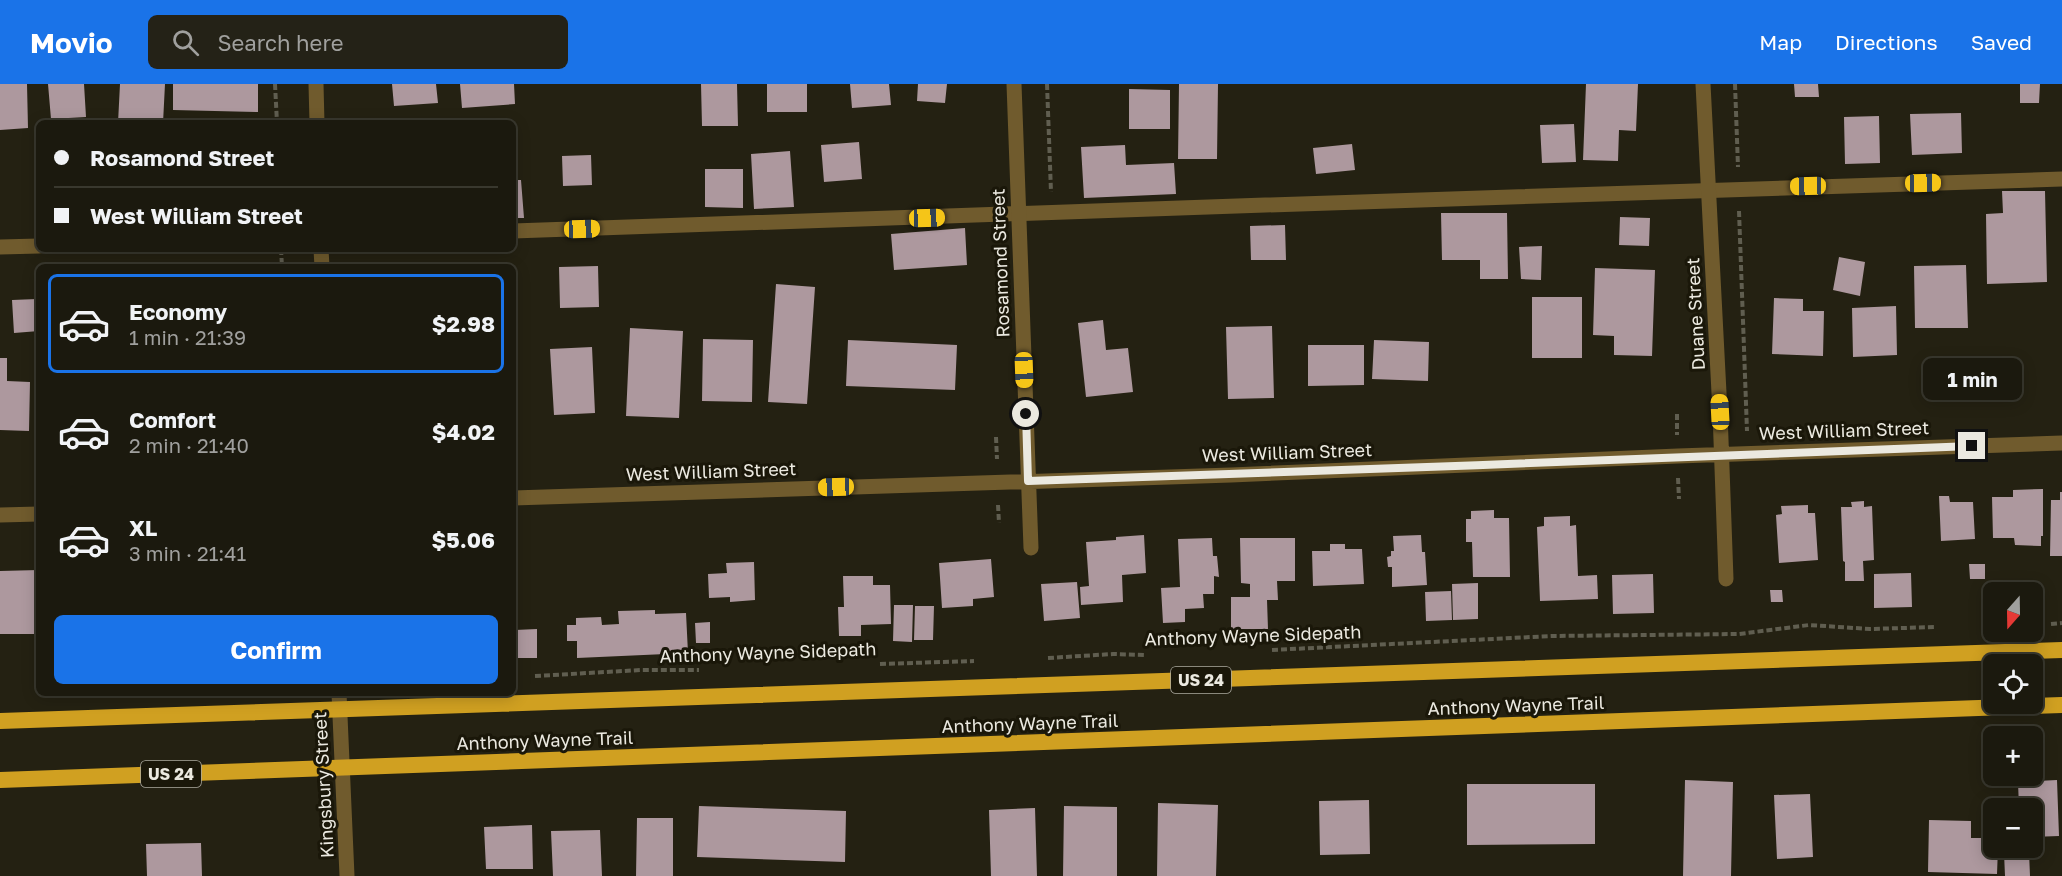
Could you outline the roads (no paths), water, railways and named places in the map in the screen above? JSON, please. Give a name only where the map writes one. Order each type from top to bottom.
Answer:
[{"type":"highway","name":"Anthony Wayne Trail","points":[[516,696],[2062,650]]},
{"type":"highway","name":"Anthony Wayne Trail","points":[[0,722],[340,701],[509,696]]},
{"type":"highway","name":"Anthony Wayne Trail","points":[[0,780],[2062,705]]},
{"type":"street","points":[[316,84],[317,120]]},
{"type":"street","name":"Rosamond Street","points":[[1014,84],[1031,548]]},
{"type":"street","name":"Duane Street","points":[[1703,84],[1722,454],[1726,579]]},
{"type":"street","points":[[516,231],[1020,215],[1708,188],[2062,179]]},
{"type":"street","points":[[0,247],[36,246]]},
{"type":"street","name":"West William Street","points":[[516,498],[1231,475],[1722,454],[2062,443]]},
{"type":"street","points":[[0,516],[36,514]]},
{"type":"street","name":"Kingsbury Street","points":[[340,701],[347,876]]}]
